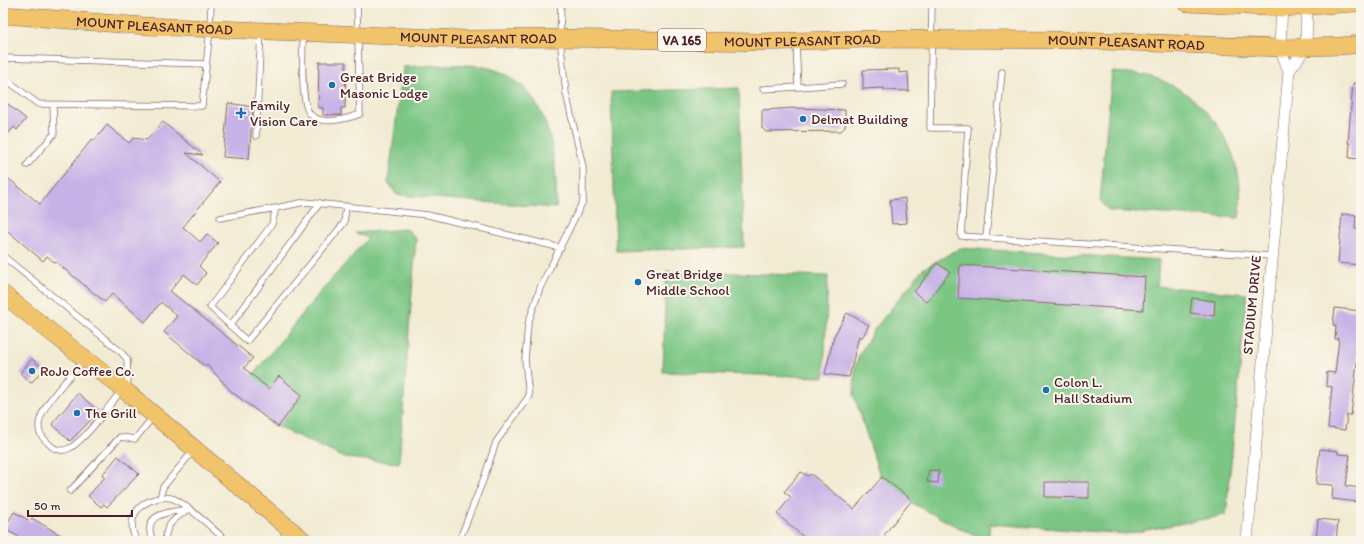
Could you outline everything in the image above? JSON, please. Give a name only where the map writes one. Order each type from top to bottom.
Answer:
[{"type":"main road","points":[[1187,3],[1282,6],[1356,3]]},
{"type":"main road","name":"MOUNT PLEASANT ROAD","points":[[3,15],[145,26],[302,34],[465,39],[560,38],[795,41],[1077,40],[1280,48],[1361,44]]},
{"type":"main road","points":[[3,294],[195,449],[285,535],[304,541]]},
{"type":"street","points":[[1289,71],[1306,47],[1307,5]]},
{"type":"street","name":"STADIUM DRIVE","points":[[1247,541],[1289,71],[1280,48],[1282,6]]},
{"type":"lane","points":[[3,77],[38,104],[202,106],[210,29],[211,3]]},
{"type":"lane","points":[[302,34],[304,102],[310,114],[321,120],[347,119],[360,114],[357,3]]},
{"type":"lane","points":[[459,541],[484,478],[496,442],[529,396],[525,360],[528,324],[540,288],[584,201],[583,168],[566,93],[560,38],[561,3]]},
{"type":"lane","points":[[932,3],[930,128],[968,128],[961,236],[1272,256]]},
{"type":"lane","points":[[256,136],[261,32]]},
{"type":"lane","points":[[795,41],[798,87]]},
{"type":"lane","points":[[3,58],[206,64]]},
{"type":"lane","points":[[986,238],[1002,72]]},
{"type":"lane","points":[[763,89],[842,84]]},
{"type":"lane","points":[[27,165],[54,134],[53,104]]},
{"type":"lane","points":[[220,218],[305,202],[320,203],[428,215],[561,248]]},
{"type":"lane","points":[[230,326],[320,203]]},
{"type":"lane","points":[[276,208],[272,224],[210,307],[247,340],[344,223],[346,206]]},
{"type":"lane","points":[[3,256],[120,351],[127,360],[125,391],[78,441],[68,449],[58,450],[52,447],[43,438],[38,427],[42,411],[86,360]]},
{"type":"lane","points":[[70,491],[120,437],[135,439],[155,416]]},
{"type":"lane","points":[[160,498],[163,487],[195,449]]},
{"type":"lane","points":[[137,541],[133,534],[132,523],[137,511],[149,501],[160,498],[172,498],[189,509],[227,541]]},
{"type":"lane","points":[[153,541],[148,531],[151,522],[159,514],[189,509]]},
{"type":"lane","points":[[164,541],[165,530],[189,509]]},
{"type":"green space","points":[[442,65],[479,66],[506,74],[523,87],[536,103],[545,122],[551,143],[555,165],[556,208],[397,195],[388,183],[403,67]]},
{"type":"green space","points":[[1112,72],[1132,73],[1152,77],[1173,86],[1192,98],[1208,114],[1221,131],[1231,151],[1238,172],[1240,195],[1239,218],[1109,211],[1100,200]]},
{"type":"green space","points":[[739,88],[744,247],[616,251],[611,92]]},
{"type":"green space","points":[[407,229],[416,239],[399,463],[345,458],[274,425],[239,392],[323,289],[368,238],[355,233]]},
{"type":"green space","name":"Colon L. Hall Stadium","points":[[960,248],[1159,260],[1157,286],[1247,294],[1226,515],[1126,534],[990,524],[988,541],[984,541],[912,503],[880,476],[854,395],[855,367],[860,353],[874,330],[923,269]]},
{"type":"green space","points":[[666,271],[828,276],[824,377],[663,372]]},
{"type":"building","name":"Great Bridge Masonic Lodge","points":[[319,62],[346,62],[345,108],[341,108],[341,115],[323,115],[323,108],[318,107]]},
{"type":"building","points":[[899,69],[899,73],[908,72],[909,91],[884,90],[884,88],[863,89],[863,70]]},
{"type":"building","points":[[1353,83],[1361,83],[1361,159],[1349,158],[1350,143],[1348,143]]},
{"type":"building","points":[[3,100],[26,119],[17,130],[14,127],[3,140]]},
{"type":"building","name":"Family Vision Care","points":[[228,103],[253,107],[249,159],[223,157]]},
{"type":"building","name":"Delmat Building","points":[[796,108],[845,110],[845,127],[841,131],[766,132],[762,128],[762,110]]},
{"type":"building","points":[[163,122],[203,155],[186,153],[220,182],[183,227],[200,242],[207,234],[218,243],[199,266],[206,273],[197,285],[184,274],[170,291],[253,358],[244,368],[269,389],[279,376],[302,395],[278,427],[232,392],[207,365],[206,367],[164,332],[177,316],[161,302],[145,322],[112,294],[105,302],[47,256],[43,261],[3,227],[3,174],[40,204],[92,139],[94,141],[107,125],[129,143],[133,138],[147,140]]},
{"type":"building","points":[[905,198],[907,223],[892,224],[890,200]]},
{"type":"building","points":[[1342,214],[1356,215],[1355,229],[1361,230],[1361,265],[1338,263]]},
{"type":"building","points":[[937,263],[950,272],[926,302],[914,292]]},
{"type":"building","points":[[960,265],[1145,277],[1143,310],[958,298]]},
{"type":"building","points":[[1192,298],[1215,301],[1214,316],[1190,313]]},
{"type":"building","points":[[1335,308],[1361,311],[1361,327],[1351,415],[1347,415],[1345,430],[1328,428],[1332,387],[1326,386],[1327,372],[1335,373],[1339,339],[1335,339],[1336,326],[1333,325]]},
{"type":"building","points":[[847,313],[869,325],[862,338],[859,336],[849,377],[825,374],[834,336]]},
{"type":"building","name":"RoJo Coffee Co.","points":[[32,359],[44,369],[31,383],[20,373]]},
{"type":"building","points":[[78,393],[99,412],[70,441],[52,424]]},
{"type":"building","points":[[1320,449],[1338,451],[1338,454],[1350,455],[1346,486],[1360,488],[1359,502],[1332,499],[1333,485],[1316,484]]},
{"type":"building","points":[[118,456],[139,474],[107,507],[104,504],[101,507],[88,496],[105,477],[102,475]]},
{"type":"building","points":[[929,470],[939,471],[938,483],[927,482]]},
{"type":"building","points":[[801,472],[808,476],[811,474],[854,509],[882,477],[912,500],[884,535],[892,541],[808,541],[777,514],[791,497],[784,492]]},
{"type":"building","points":[[1045,482],[1089,482],[1089,498],[1045,497]]},
{"type":"building","points":[[14,512],[30,521],[32,518],[70,541],[27,541],[4,529]]},
{"type":"building","points":[[1318,519],[1338,521],[1336,541],[1316,541]]},
{"type":"place","name":"Great Bridge Masonic Lodge","points":[[332,85]]},
{"type":"place","name":"Family Vision Care","points":[[241,113]]},
{"type":"place","name":"Delmat Building","points":[[803,119]]},
{"type":"place","name":"Great Bridge Middle School","points":[[638,282]]},
{"type":"place","name":"RoJo Coffee Co.","points":[[32,371]]},
{"type":"place","name":"Colon L. Hall Stadium","points":[[1046,390]]},
{"type":"place","name":"The Grill","points":[[77,413]]}]
